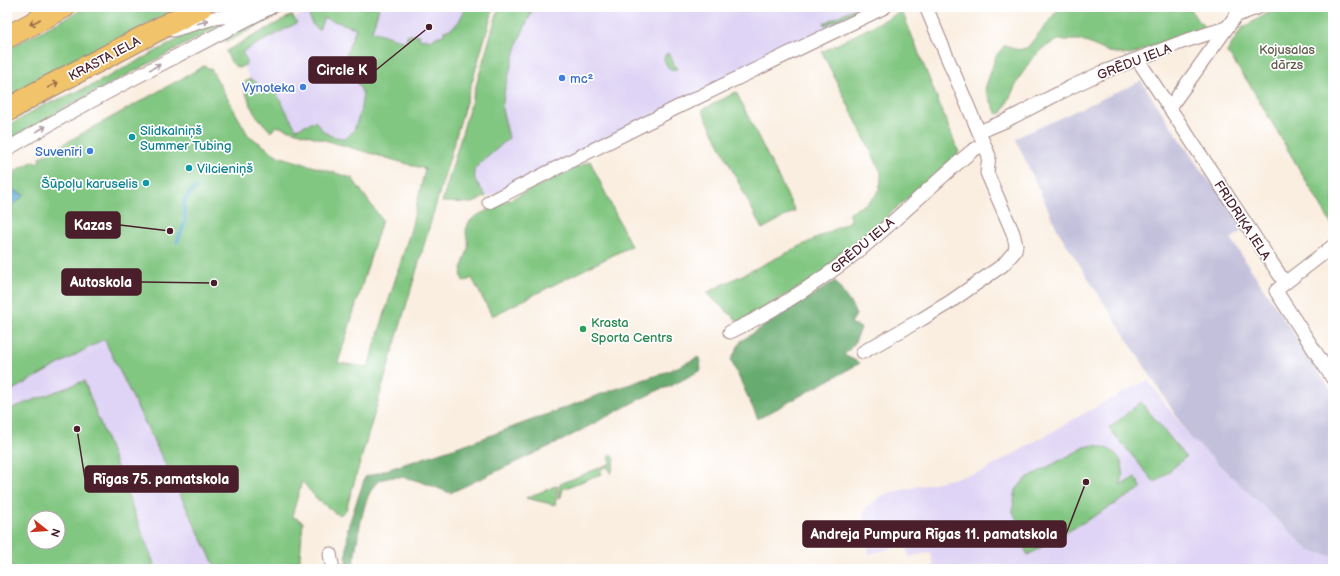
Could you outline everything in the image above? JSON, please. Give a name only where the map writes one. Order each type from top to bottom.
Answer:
[{"type":"highway","points":[[7,37],[64,7]]},
{"type":"highway","name":"KRASTA IELA","points":[[7,111],[31,96],[201,7]]},
{"type":"street","points":[[489,202],[692,100],[885,7]]},
{"type":"street","points":[[863,352],[950,302],[1003,265],[1015,251],[1016,245],[1013,233],[987,172],[989,156],[926,7]]},
{"type":"street","points":[[1170,107],[1239,12],[1259,7]]},
{"type":"street","points":[[138,40],[214,18],[266,9]]},
{"type":"street","points":[[7,149],[121,85],[266,9]]},
{"type":"street","name":"GRĒDU IELA","points":[[730,332],[752,322],[816,283],[857,252],[972,151],[981,138],[1005,121],[1070,87],[1103,72],[1138,60],[1182,42],[1226,28]]},
{"type":"street","name":"FRIDRIĶA IELA","points":[[1138,60],[1285,283]]},
{"type":"street","points":[[1333,246],[1276,291],[1333,379]]},
{"type":"street","points":[[330,554],[333,569]]},
{"type":"shaded area","points":[[328,7],[471,7],[468,23],[367,93],[354,148],[294,131],[253,84],[235,50],[310,10]]},
{"type":"shaded area","points":[[514,7],[869,7],[488,197],[462,184]]},
{"type":"shaded area","points":[[1141,81],[1204,175],[1219,192],[1244,229],[1231,239],[1333,393],[1333,556],[1310,551],[1189,436],[1058,231],[1016,140],[1018,137]]},
{"type":"shaded area","points":[[104,339],[216,569],[7,569],[7,393]]},
{"type":"shaded area","points":[[1148,380],[1189,436],[1310,551],[1333,556],[1333,569],[1005,569],[1004,566],[994,564],[971,569],[934,569],[931,552],[909,557],[906,545],[869,554],[863,514],[868,506],[880,497],[889,493],[982,472],[1090,410]]},
{"type":"green space","points":[[87,7],[180,7],[7,98],[7,49]]},
{"type":"green space","points":[[311,7],[379,8],[372,31],[406,42],[407,35],[419,35],[420,40],[427,39],[428,41],[435,39],[435,37],[444,35],[444,31],[449,30],[456,25],[462,15],[464,7],[494,7],[346,510],[340,515],[335,513],[316,498],[302,481],[292,516],[303,522],[299,569],[231,569],[215,566],[104,339],[7,393],[7,177],[10,178],[16,174],[15,171],[34,161],[36,163],[40,161],[40,157],[204,66],[211,69],[248,135],[278,156],[352,178],[382,220],[338,363],[368,367],[411,229],[425,169],[276,126],[271,132],[254,113],[243,86],[246,81],[250,79],[256,82],[262,93],[274,89],[296,129],[315,121],[325,132],[336,137],[346,138],[354,130],[360,113],[363,94],[345,58],[356,28],[324,18],[319,30],[312,24],[307,9]]},
{"type":"green space","points":[[499,7],[534,7],[518,42],[505,88],[502,109],[509,138],[474,169],[475,180],[486,196],[473,203],[442,202]]},
{"type":"green space","points":[[857,7],[864,7],[827,25],[823,24]]},
{"type":"green space","points":[[1060,7],[1189,7],[1196,18],[1204,26],[1201,29],[1130,55],[1109,52],[1081,40],[1058,40],[1043,48],[1031,60],[1020,77],[1002,113],[997,114],[985,89],[996,56],[1005,45],[1016,49],[1028,47]]},
{"type":"green space","name":"Kojusalas dārzs","points":[[1279,7],[1333,7],[1333,227],[1250,85],[1227,52],[1242,28]]},
{"type":"green space","points":[[285,8],[288,10],[225,43],[228,36]]},
{"type":"green space","points":[[902,11],[959,153],[819,276],[739,322],[706,293],[851,221],[848,213],[868,202],[877,194],[881,181],[881,172],[822,52]]},
{"type":"green space","points":[[292,15],[297,23],[242,52],[247,61],[245,65],[239,68],[236,67],[229,59],[226,51]]},
{"type":"green space","points":[[220,24],[220,26],[72,104],[7,142],[7,127],[40,107],[91,86],[190,33],[203,27]]},
{"type":"green space","points":[[668,53],[677,69],[670,69],[667,66],[664,59],[665,55]]},
{"type":"green space","points":[[736,92],[795,211],[762,229],[702,110]]},
{"type":"green space","points":[[590,161],[631,246],[492,316],[472,278],[464,282],[461,274],[468,249],[466,230],[469,222],[480,214]]},
{"type":"green space","points":[[835,281],[852,306],[856,315],[851,323],[861,328],[854,344],[844,355],[860,363],[758,419],[731,360],[741,341]]},
{"type":"green space","points":[[699,357],[701,370],[669,387],[661,389],[638,400],[561,441],[450,493],[409,478],[396,477],[379,481],[373,487],[364,507],[353,566],[346,564],[348,527],[365,477],[481,439],[604,393],[669,371]]},
{"type":"green space","points":[[84,381],[156,569],[12,569],[7,555],[7,410]]},
{"type":"green space","points":[[1141,402],[1186,457],[1155,483],[1109,428]]},
{"type":"green space","points":[[1094,445],[1109,449],[1119,458],[1123,470],[1120,486],[1135,477],[1142,488],[1028,555],[1021,542],[1040,531],[1029,529],[1018,522],[1013,512],[1016,490],[1025,479],[1085,447]]},
{"type":"green space","points":[[608,455],[612,455],[615,459],[611,474],[607,466],[600,470],[601,474],[563,489],[561,497],[558,499],[560,484],[611,463]]},
{"type":"green space","points":[[558,485],[555,505],[526,498]]},
{"type":"water","points":[[14,190],[24,195],[7,209],[7,194]]},
{"type":"waterway","points":[[177,242],[185,222],[184,201],[196,187]]},
{"type":"place","name":"Circle K","points":[[429,27]]},
{"type":"place","name":"mc²","points":[[562,78]]},
{"type":"place","name":"Vynoteka","points":[[303,87]]},
{"type":"place","name":"Slidkalniņš Summer Tubing","points":[[132,137]]},
{"type":"place","name":"Suvenīri","points":[[90,151]]},
{"type":"place","name":"Vilcieniņš","points":[[189,168]]},
{"type":"place","name":"Šūpoļu karuselis","points":[[146,183]]},
{"type":"place","name":"Kazas","points":[[170,231]]},
{"type":"place","name":"Autoskola","points":[[214,283]]},
{"type":"place","name":"Krasta Sporta Centrs","points":[[583,329]]},
{"type":"place","name":"Rīgas 75. pamatskola","points":[[77,429]]},
{"type":"place","name":"Andreja Pumpura Rīgas 11. pamatskola","points":[[1086,482]]}]
